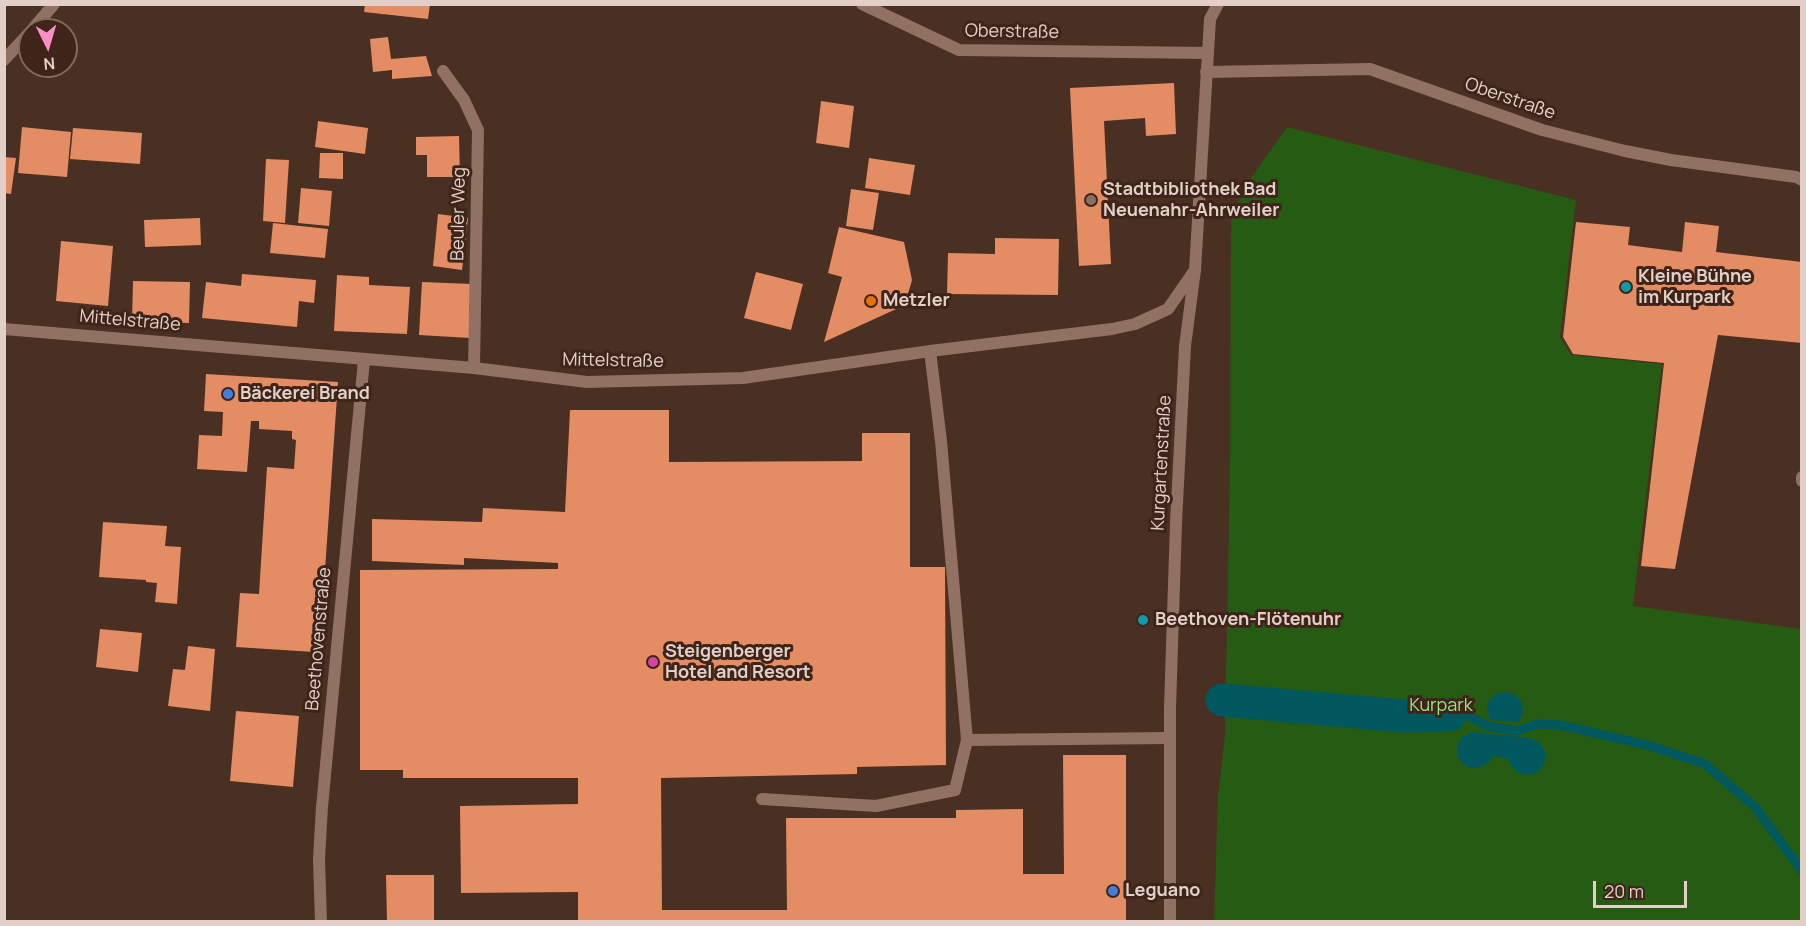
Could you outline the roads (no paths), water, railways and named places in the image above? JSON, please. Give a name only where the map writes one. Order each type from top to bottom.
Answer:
[{"type":"street","points":[[42,18],[54,4]]},
{"type":"street","name":"Oberstraße","points":[[862,4],[959,50],[1208,53]]},
{"type":"street","name":"Kurgartenstraße","points":[[1170,921],[1170,738],[1176,523],[1185,346],[1195,270],[1210,19],[1215,5]]},
{"type":"street","points":[[4,60],[18,45]]},
{"type":"street","name":"Oberstraße","points":[[1206,72],[1370,69],[1552,133],[1671,160],[1796,177],[1802,180]]},
{"type":"street","name":"Beuler Weg","points":[[443,71],[464,100],[478,130],[474,368]]},
{"type":"street","name":"Mittelstraße","points":[[4,329],[474,368],[587,382],[743,378],[930,351],[1112,329],[1135,324],[1168,309],[1195,270]]},
{"type":"street","points":[[762,799],[876,806],[956,790],[967,740],[941,441],[930,351]]},
{"type":"street","name":"Beethovenstraße","points":[[321,921],[319,859],[322,807],[364,360]]},
{"type":"street","points":[[967,740],[1170,738]]},
{"type":"water","points":[[1507,692],[1516,695],[1522,703],[1523,713],[1518,722],[1490,720],[1487,711],[1489,700],[1497,693]]},
{"type":"water","points":[[1472,732],[1530,738],[1540,743],[1546,759],[1537,772],[1528,775],[1519,773],[1508,759],[1492,756],[1488,763],[1472,768],[1464,765],[1458,757],[1457,746],[1462,737]]},
{"type":"waterway","points":[[1222,700],[1403,716],[1450,715]]},
{"type":"waterway","points":[[1450,715],[1465,714],[1487,726],[1516,731],[1537,724],[1560,725],[1647,745],[1705,764],[1755,807],[1802,871]]},
{"type":"place","name":"Stadtbibliothek Bad Neuenahr-Ahrweiler","points":[[1091,200]]},
{"type":"place","name":"Kleine Bühne im Kurpark","points":[[1626,287]]},
{"type":"place","name":"Metzler","points":[[871,301]]},
{"type":"place","name":"Bäckerei Brand","points":[[228,394]]},
{"type":"place","name":"Beethoven-Flötenuhr","points":[[1143,620]]},
{"type":"place","name":"Steigenberger Hotel and Resort","points":[[653,662]]},
{"type":"place","name":"Leguano","points":[[1113,891]]},
{"type":"park label","name":"Kurpark","points":[[1441,706]]}]
